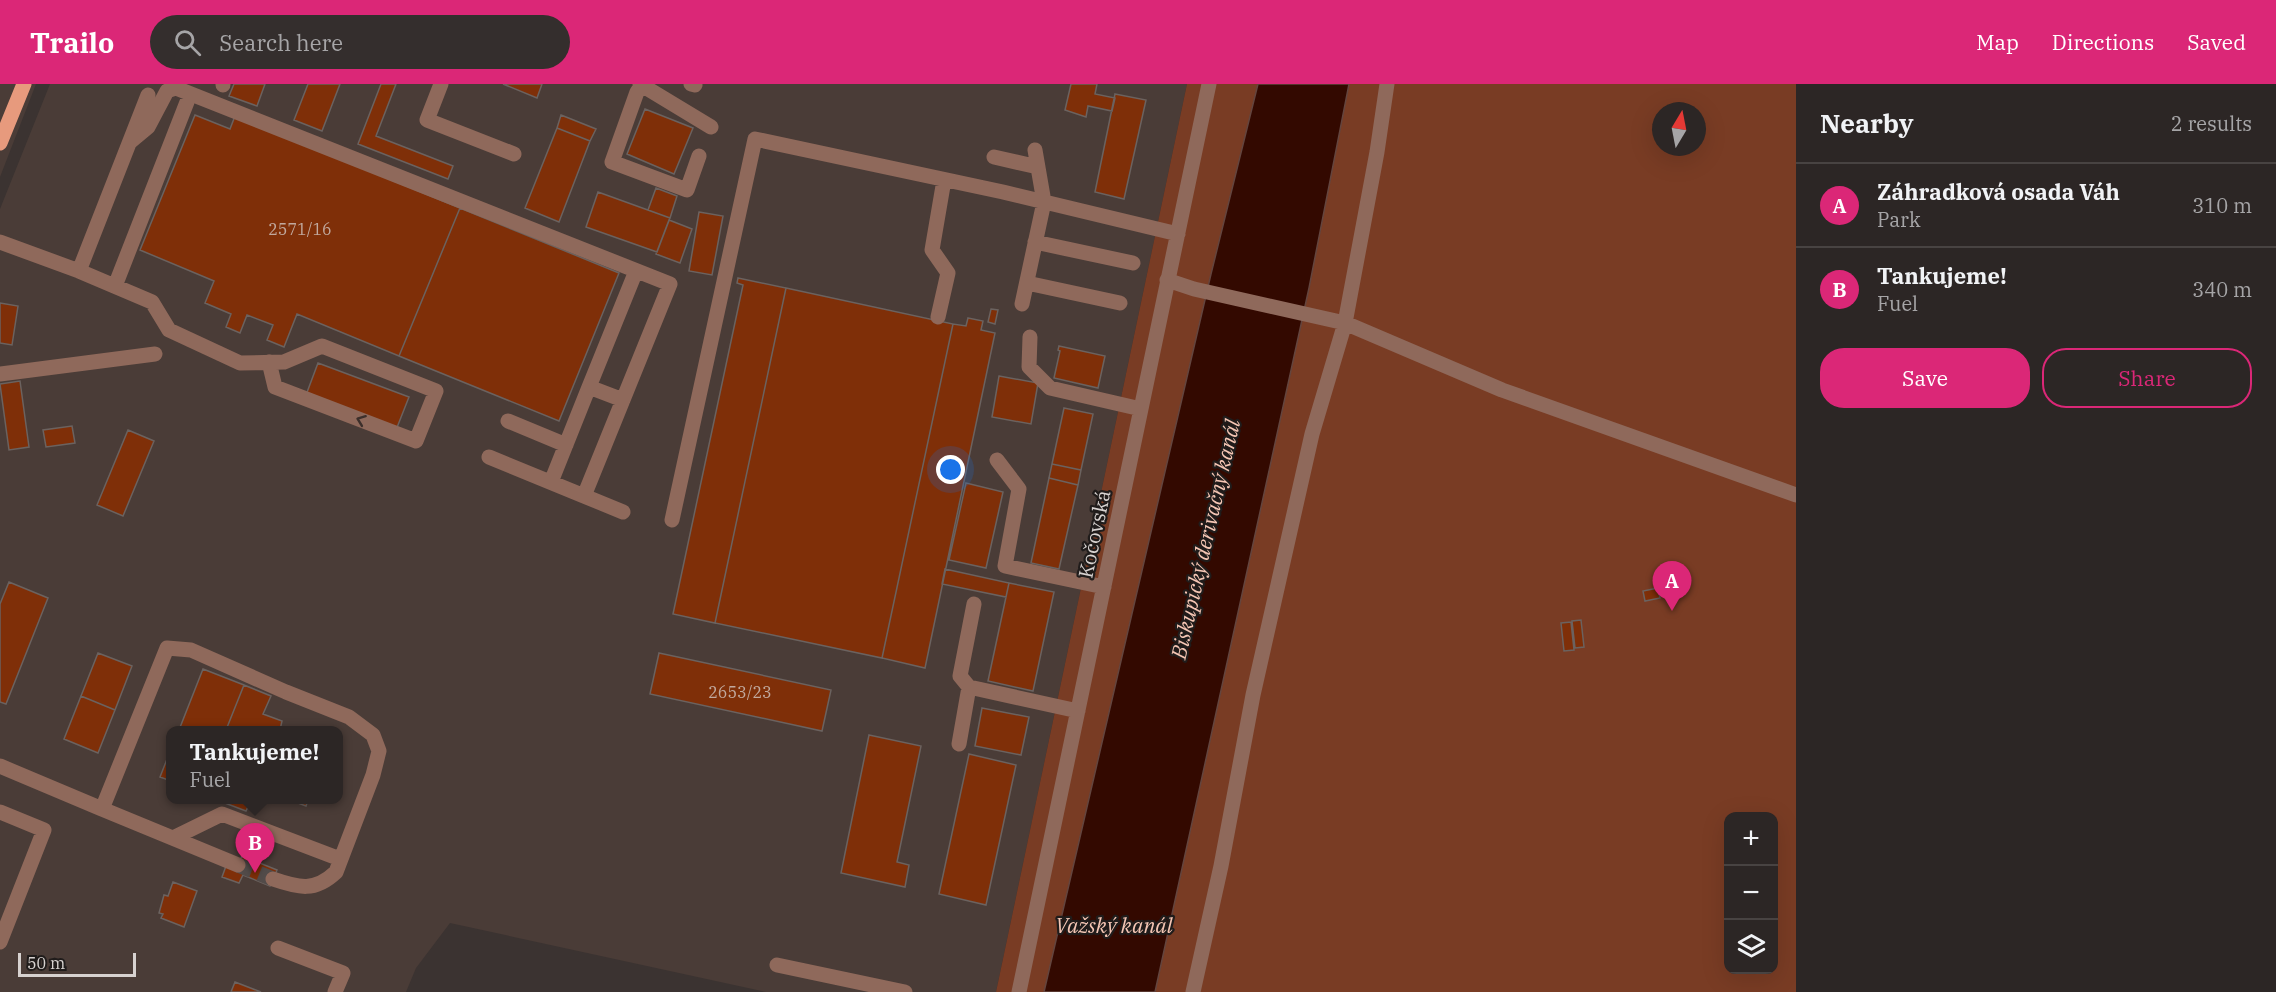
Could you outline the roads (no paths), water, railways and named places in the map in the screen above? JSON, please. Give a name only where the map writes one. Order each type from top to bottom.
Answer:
[{"type":"main road","points":[[0,143],[4,121],[24,84]]},
{"type":"street","points":[[441,84],[427,120],[514,154]]},
{"type":"street","name":"Kočovská","points":[[1020,992],[1209,84]]},
{"type":"street","points":[[1193,992],[1221,866],[1253,695],[1312,434],[1345,323],[1377,152],[1387,84]]},
{"type":"street","points":[[699,156],[687,190],[612,162],[641,85],[711,127]]},
{"type":"street","points":[[131,137],[148,127],[167,90],[176,88],[669,284],[584,496]]},
{"type":"street","points":[[79,270],[148,95]]},
{"type":"street","points":[[115,286],[188,102]]},
{"type":"street","points":[[672,520],[755,139],[1044,202],[1178,234]]},
{"type":"street","points":[[1022,304],[1044,202],[1035,150]]},
{"type":"street","points":[[994,157],[1038,167]]},
{"type":"street","points":[[938,317],[948,273],[932,250],[944,180]]},
{"type":"street","points":[[0,242],[79,270],[152,302],[169,330],[240,363],[269,362],[284,362],[322,346],[436,391],[416,441],[275,387],[269,362]]},
{"type":"street","points":[[1035,242],[1133,263]]},
{"type":"street","points":[[550,482],[636,271]]},
{"type":"street","points":[[1167,280],[1194,290],[1345,323],[1502,390],[1796,495]]},
{"type":"street","points":[[1026,283],[1120,303]]},
{"type":"street","points":[[1030,337],[1029,367],[1050,388],[1141,409]]},
{"type":"street","points":[[0,374],[155,354]]},
{"type":"street","points":[[590,387],[623,400]]},
{"type":"street","points":[[508,421],[566,445]]},
{"type":"street","points":[[489,457],[622,512]]},
{"type":"street","points":[[997,460],[1019,489],[1005,566],[1104,588]]},
{"type":"street","points":[[974,604],[960,676],[969,687],[1078,711]]},
{"type":"street","points":[[102,809],[167,648],[191,650],[285,692],[349,717],[373,735],[379,751],[336,872],[315,886],[300,886],[273,879]]},
{"type":"street","points":[[959,744],[969,687]]},
{"type":"street","points":[[0,766],[238,865]]},
{"type":"street","points":[[0,812],[44,830],[0,942]]},
{"type":"street","points":[[173,838],[222,814],[340,860]]},
{"type":"street","points":[[278,948],[343,973],[335,992]]},
{"type":"street","points":[[777,965],[905,992]]},
{"type":"water","name":"Važský kanál","points":[[1258,84],[1349,84],[1309,288],[1155,992],[1044,992],[1211,274]]},
{"type":"tunnel","points":[[238,865],[273,879]]},
{"type":"place","name":"Záhradková osada Váh","points":[[1672,611]]},
{"type":"place","name":"Tankujeme!","points":[[255,873]]},
{"type":"water label","name":"Biskupický derivačný kanál","points":[[1205,539]]}]
